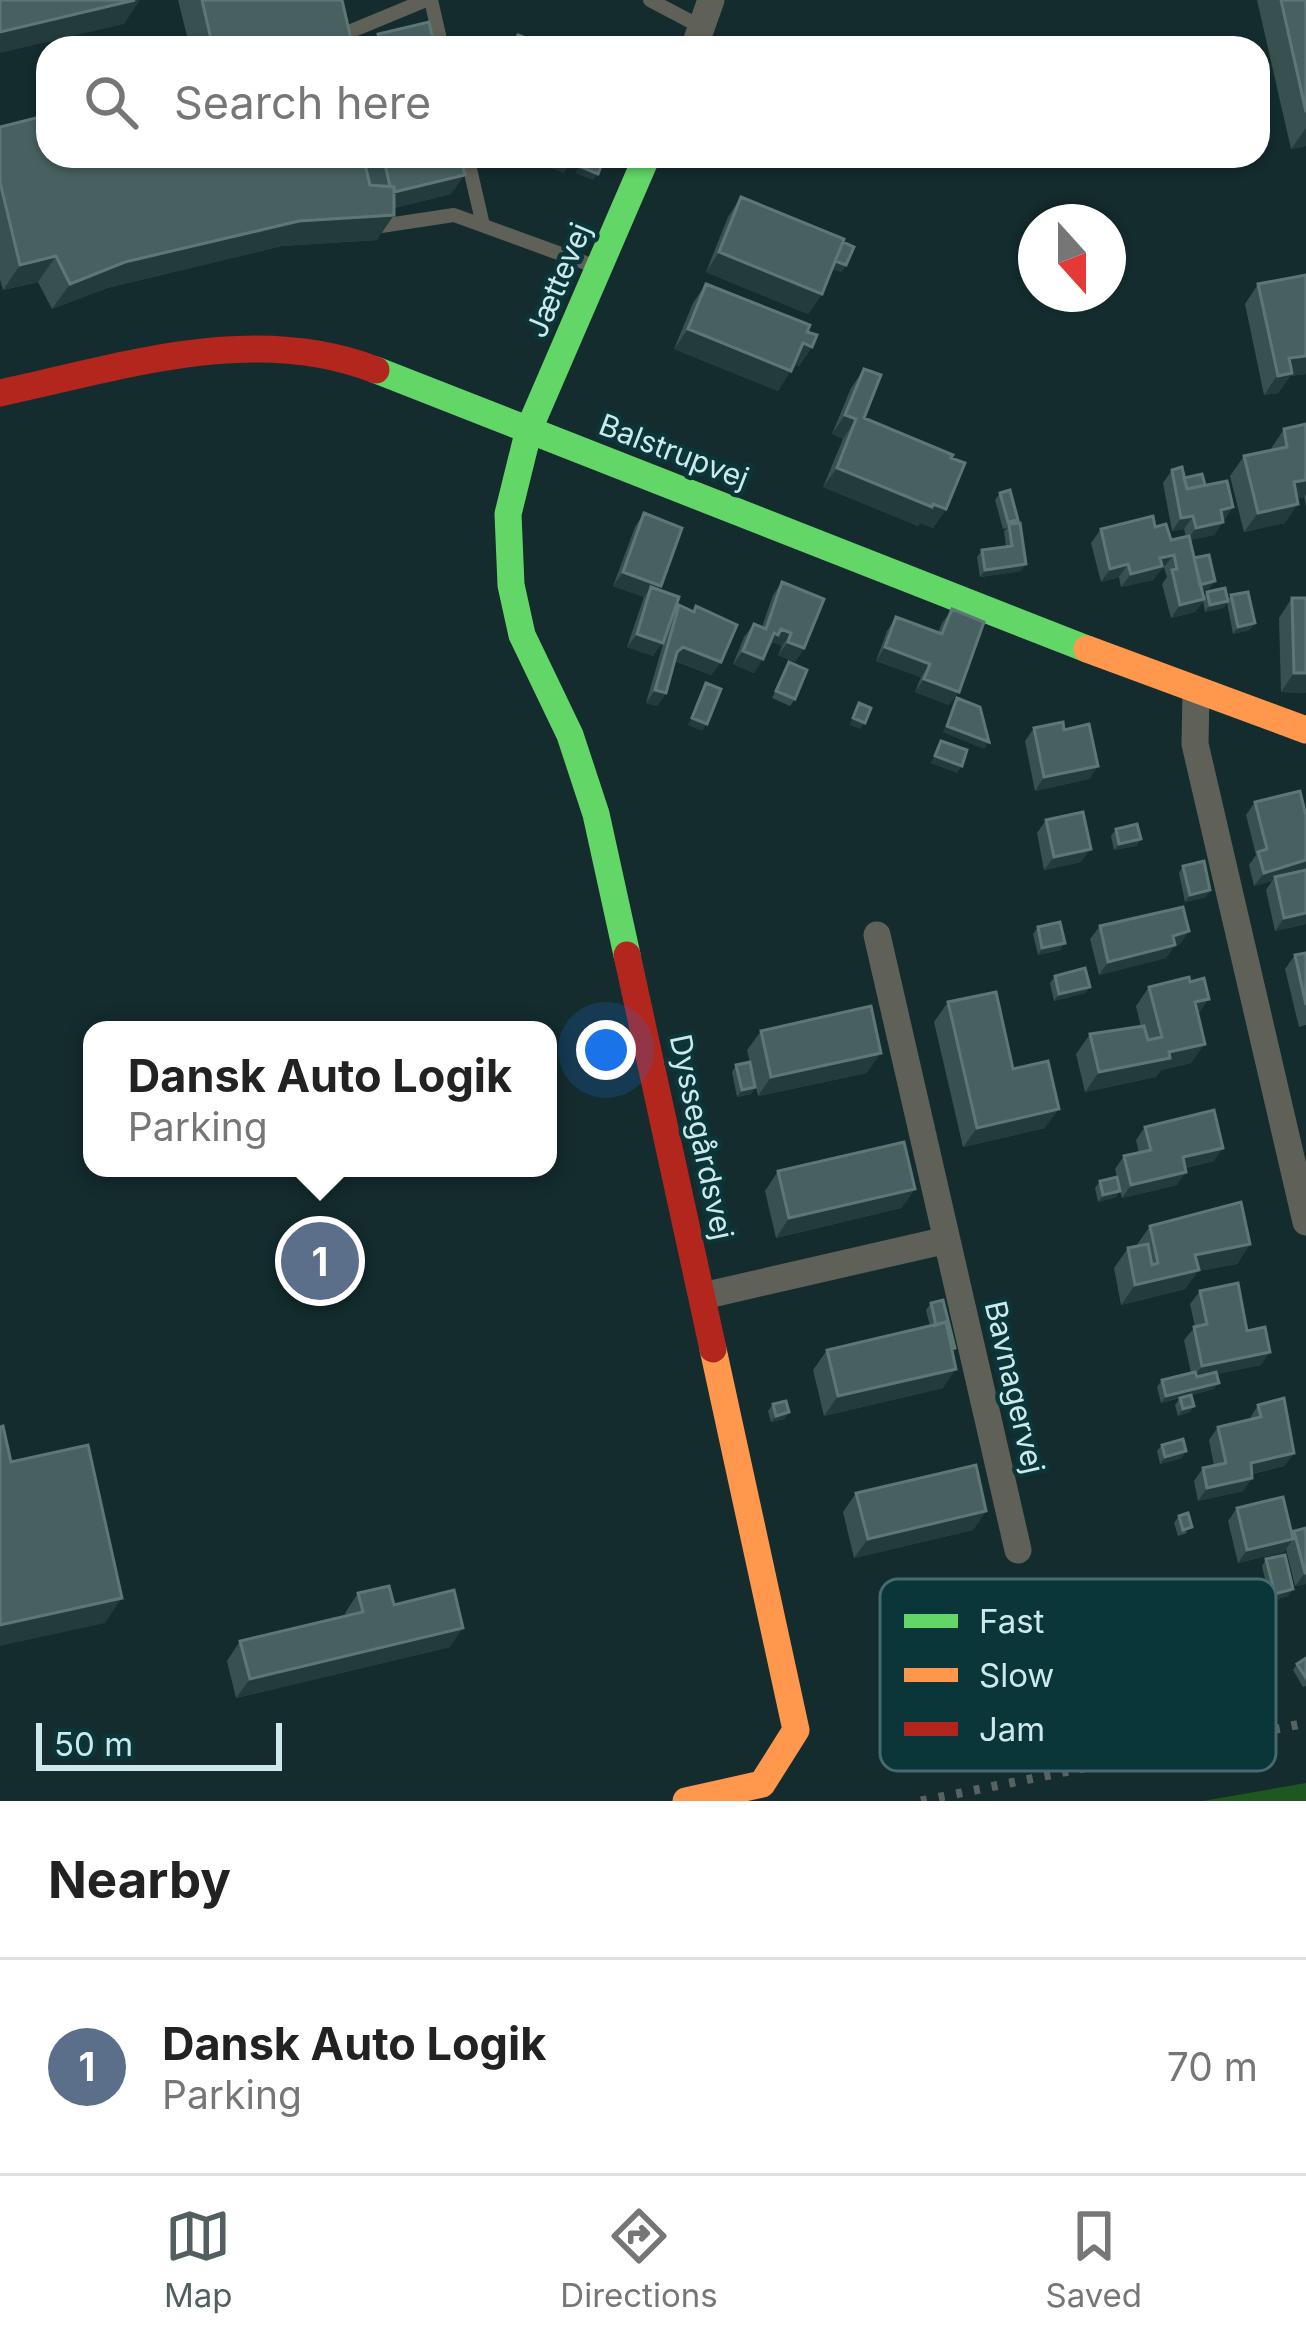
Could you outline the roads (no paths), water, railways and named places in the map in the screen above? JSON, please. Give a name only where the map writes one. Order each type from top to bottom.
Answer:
[{"type":"street","points":[[699,36],[711,0]]},
{"type":"street","name":"Jættevej","points":[[529,429],[642,168]]},
{"type":"street","name":"Balstrupvej","points":[[0,393],[198,351],[287,348],[361,364],[1196,692],[1306,730]]},
{"type":"street","name":"Dyssegårdsvej","points":[[529,429],[508,514],[511,585],[522,635],[570,735],[596,814],[796,1730],[762,1784],[686,1801]]},
{"type":"street","points":[[1196,692],[1196,744],[1306,1222]]},
{"type":"street","name":"Bavnagervej","points":[[877,935],[1018,1550]]},
{"type":"street","points":[[703,1296],[947,1240]]},
{"type":"lane","points":[[344,36],[428,0],[438,36]]},
{"type":"lane","points":[[650,0],[695,36]]},
{"type":"lane","points":[[470,168],[483,225]]},
{"type":"lane","points":[[381,226],[454,215],[599,268]]},
{"type":"railway","points":[[1276,1729],[1306,1723]]},
{"type":"railway","points":[[921,1801],[1069,1771]]},
{"type":"place","name":"Dansk Auto Logik","points":[[320,1261]]}]
